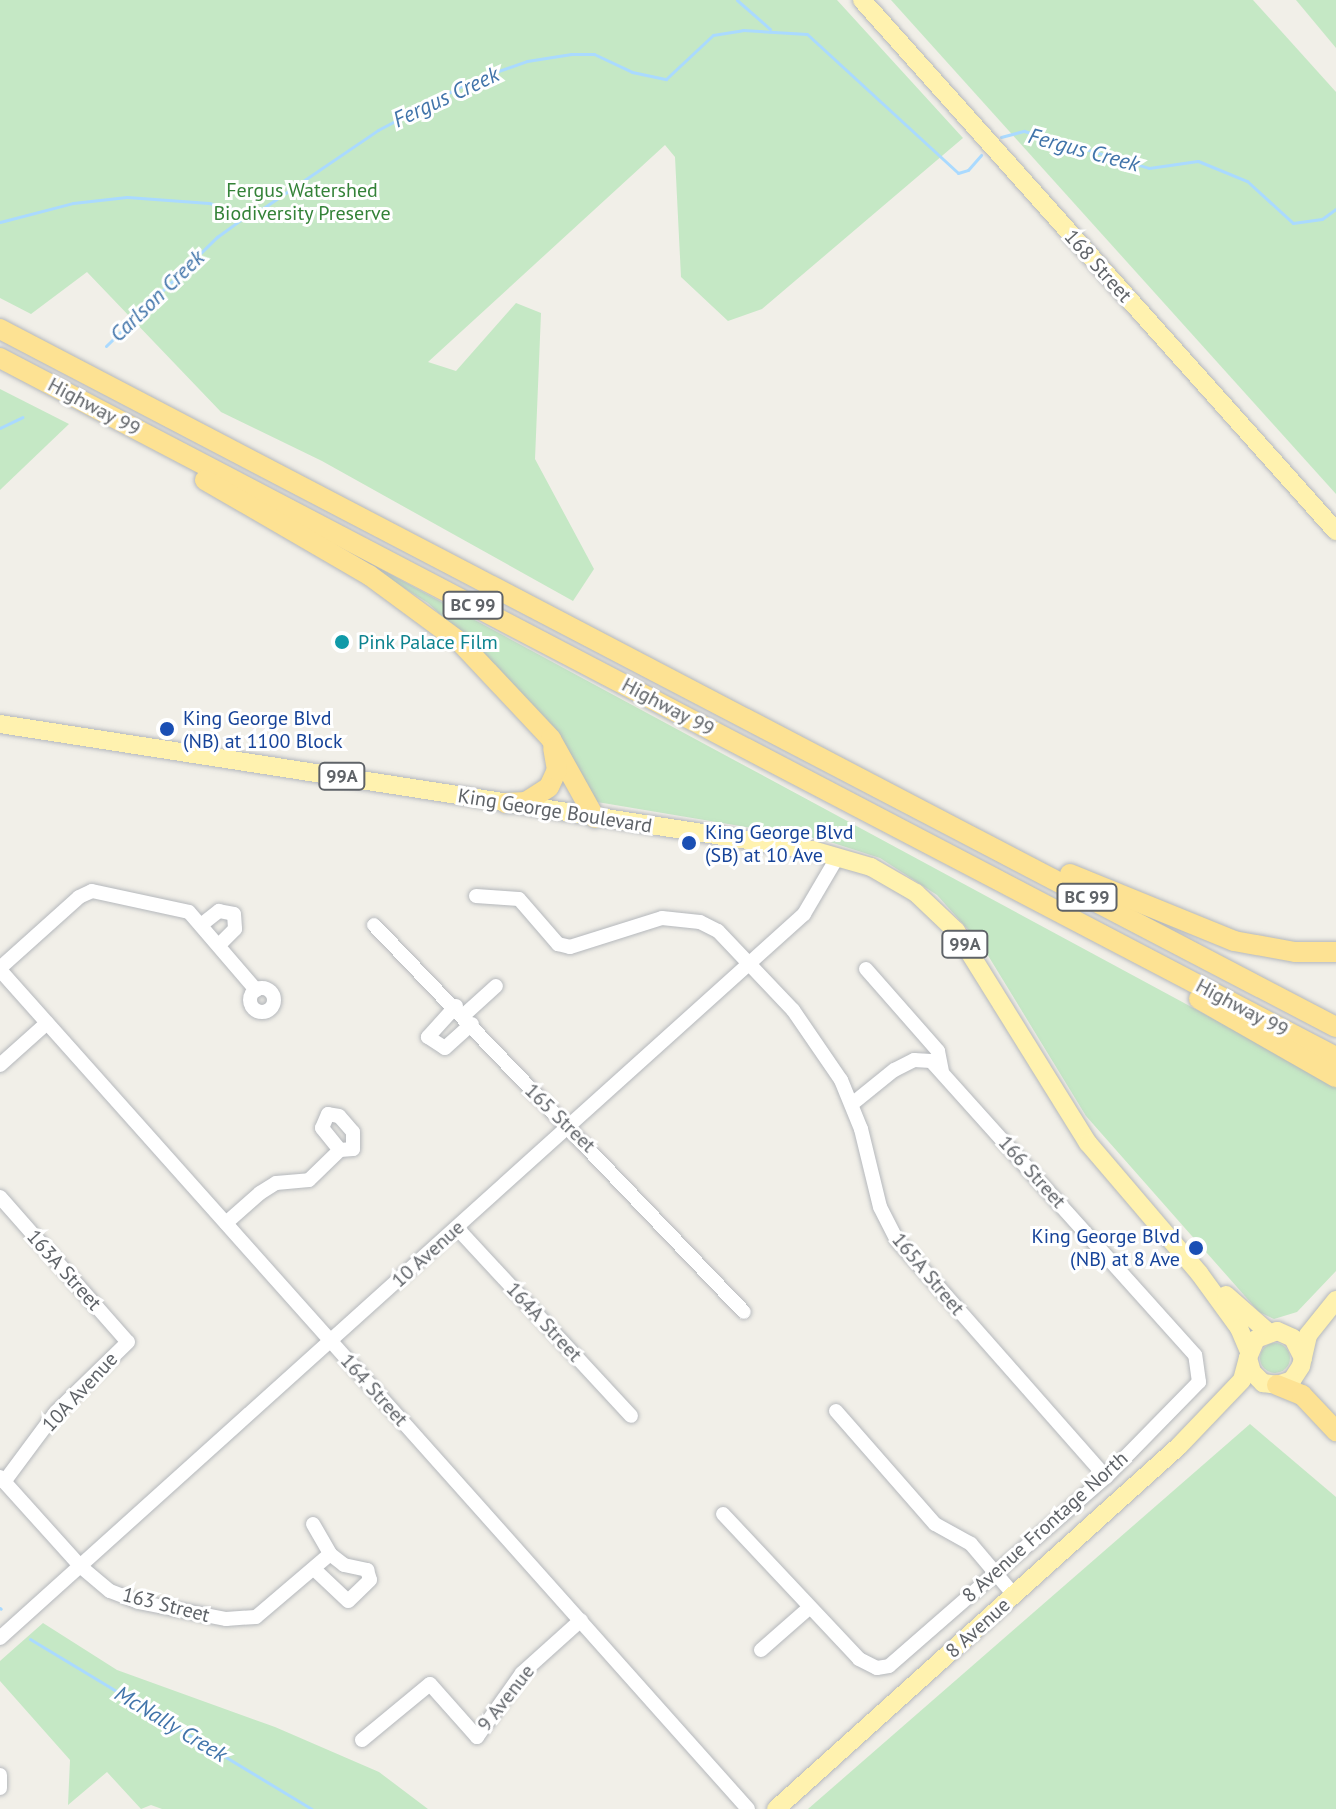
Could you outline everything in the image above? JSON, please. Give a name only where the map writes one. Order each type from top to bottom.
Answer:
[{"type":"highway","name":"Highway 99","points":[[0,329],[1336,1027]]},
{"type":"highway","name":"Highway 99","points":[[0,358],[1336,1057]]},
{"type":"highway","points":[[38,377],[395,591],[460,642],[539,724],[595,818]]},
{"type":"highway","points":[[506,803],[535,798],[554,780],[556,753],[539,724]]},
{"type":"highway","points":[[845,770],[1215,935],[1274,949],[1336,952]]},
{"type":"highway","points":[[908,832],[1336,1077]]},
{"type":"highway","points":[[1274,1385],[1302,1395],[1336,1431]]},
{"type":"main road","name":"168 Street","points":[[862,0],[1336,531]]},
{"type":"main road","name":"King George Boulevard","points":[[0,724],[838,856],[893,878],[956,931],[1088,1143],[1199,1273],[1239,1328],[1248,1354]]},
{"type":"main road","name":"King George Boulevard","points":[[1199,1273],[1277,1333]]},
{"type":"main road","points":[[1336,1288],[1248,1354],[1257,1378],[1274,1385],[1292,1380],[1303,1358],[1308,1335],[1336,1300]]},
{"type":"main road","points":[[1277,1333],[1298,1343],[1303,1358]]},
{"type":"main road","name":"8 Avenue","points":[[776,1809],[1179,1446],[1242,1380],[1248,1354]]},
{"type":"main road","name":"8 Avenue","points":[[1179,1446],[1245,1395],[1274,1385]]},
{"type":"street","name":"10 Avenue","points":[[0,1638],[804,914],[838,856]]},
{"type":"street","points":[[0,969],[79,897],[92,891],[170,905],[189,912],[256,990]]},
{"type":"street","name":"165A Street","points":[[476,896],[519,899],[558,944],[570,947],[662,918],[700,922],[718,931],[750,962],[806,1028],[852,1104],[880,1207],[897,1240],[1106,1477]]},
{"type":"street","points":[[201,925],[219,911],[234,914],[235,929],[219,945]]},
{"type":"street","name":"165 Street","points":[[374,925],[464,1015],[744,1312]]},
{"type":"street","name":"164 Street","points":[[0,969],[748,1809]]},
{"type":"street","name":"166 Street","points":[[866,969],[938,1051],[942,1071],[1195,1355],[1200,1373]]},
{"type":"street","points":[[464,1015],[496,986]]},
{"type":"street","points":[[0,1065],[47,1023]]},
{"type":"street","points":[[852,1104],[894,1070],[914,1060],[931,1061],[942,1071]]},
{"type":"street","points":[[226,1223],[276,1183],[320,1173],[340,1150]]},
{"type":"street","name":"163A Street","points":[[0,1197],[128,1342]]},
{"type":"street","name":"164A Street","points":[[457,1228],[631,1416]]},
{"type":"street","name":"10A Avenue","points":[[2,1479],[56,1412],[128,1342]]},
{"type":"street","name":"8 Avenue Frontage North","points":[[809,1608],[859,1659],[877,1668],[889,1666],[1106,1477],[1193,1390],[1200,1373]]},
{"type":"street","points":[[836,1411],[935,1524],[971,1544],[1014,1595]]},
{"type":"street","name":"163 Street","points":[[2,1479],[80,1566],[126,1599],[234,1620],[263,1615],[330,1554]]},
{"type":"street","points":[[723,1514],[809,1608],[761,1650]]},
{"type":"street","points":[[313,1524],[330,1554],[344,1565],[367,1570],[368,1585],[348,1601],[314,1569]]},
{"type":"street","name":"9 Avenue","points":[[362,1740],[430,1684],[477,1737],[522,1673],[581,1620]]},
{"type":"street","points":[[0,1775],[0,1788]]},
{"type":"green space","name":"Fergus Watershed Biodiversity Preserve","points":[[0,0],[837,0],[963,138],[762,309],[728,321],[681,277],[675,157],[665,145],[428,362],[456,371],[516,303],[541,313],[535,459],[594,569],[573,601],[322,461],[221,412],[87,272],[31,314],[0,298]]},
{"type":"green space","points":[[891,0],[1253,0],[1336,92],[1336,494]]},
{"type":"green space","points":[[1296,0],[1336,0],[1336,48]]},
{"type":"green space","points":[[0,389],[69,424],[0,490]]},
{"type":"green space","points":[[336,545],[1336,1085],[1336,1271],[1297,1312],[1274,1319],[1259,1312],[1086,1116],[981,944],[937,895],[880,858],[824,840],[597,802],[564,743],[494,665],[428,603]]},
{"type":"green space","points":[[1275,1343],[1286,1347],[1290,1358],[1286,1369],[1275,1373],[1264,1369],[1260,1358],[1264,1347]]},
{"type":"green space","points":[[1250,1424],[1336,1497],[1336,1809],[808,1809]]},
{"type":"green space","points":[[43,1623],[117,1670],[275,1727],[379,1772],[428,1809],[162,1809],[151,1805],[141,1809],[107,1772],[68,1805],[70,1760],[0,1681],[0,1661]]},
{"type":"waterway","points":[[737,0],[770,29]]},
{"type":"waterway","name":"Fergus Creek","points":[[0,222],[73,203],[127,197],[209,203],[253,215],[378,130],[473,80],[527,61],[571,54],[594,54],[632,72],[666,79],[713,35],[743,30],[807,34],[958,173],[968,170],[981,155]]},
{"type":"waterway","name":"Fergus Creek","points":[[1001,137],[1024,131],[1149,168],[1198,161],[1247,181],[1293,223],[1322,219],[1336,209]]},
{"type":"waterway","name":"Carlson Creek","points":[[106,346],[217,237],[246,216]]},
{"type":"waterway","name":"Carlson Creek","points":[[0,428],[23,417]]},
{"type":"waterway","name":"McNally Creek","points":[[30,1639],[312,1809]]},
{"type":"place","name":"Pink Palace Film","points":[[342,642]]},
{"type":"place","name":"King George Blvd (NB) at 1100 Block","points":[[167,729]]},
{"type":"place","name":"King George Blvd (SB) at 10 Ave","points":[[689,843]]},
{"type":"place","name":"King George Blvd (NB) at 8 Ave","points":[[1196,1248]]}]
